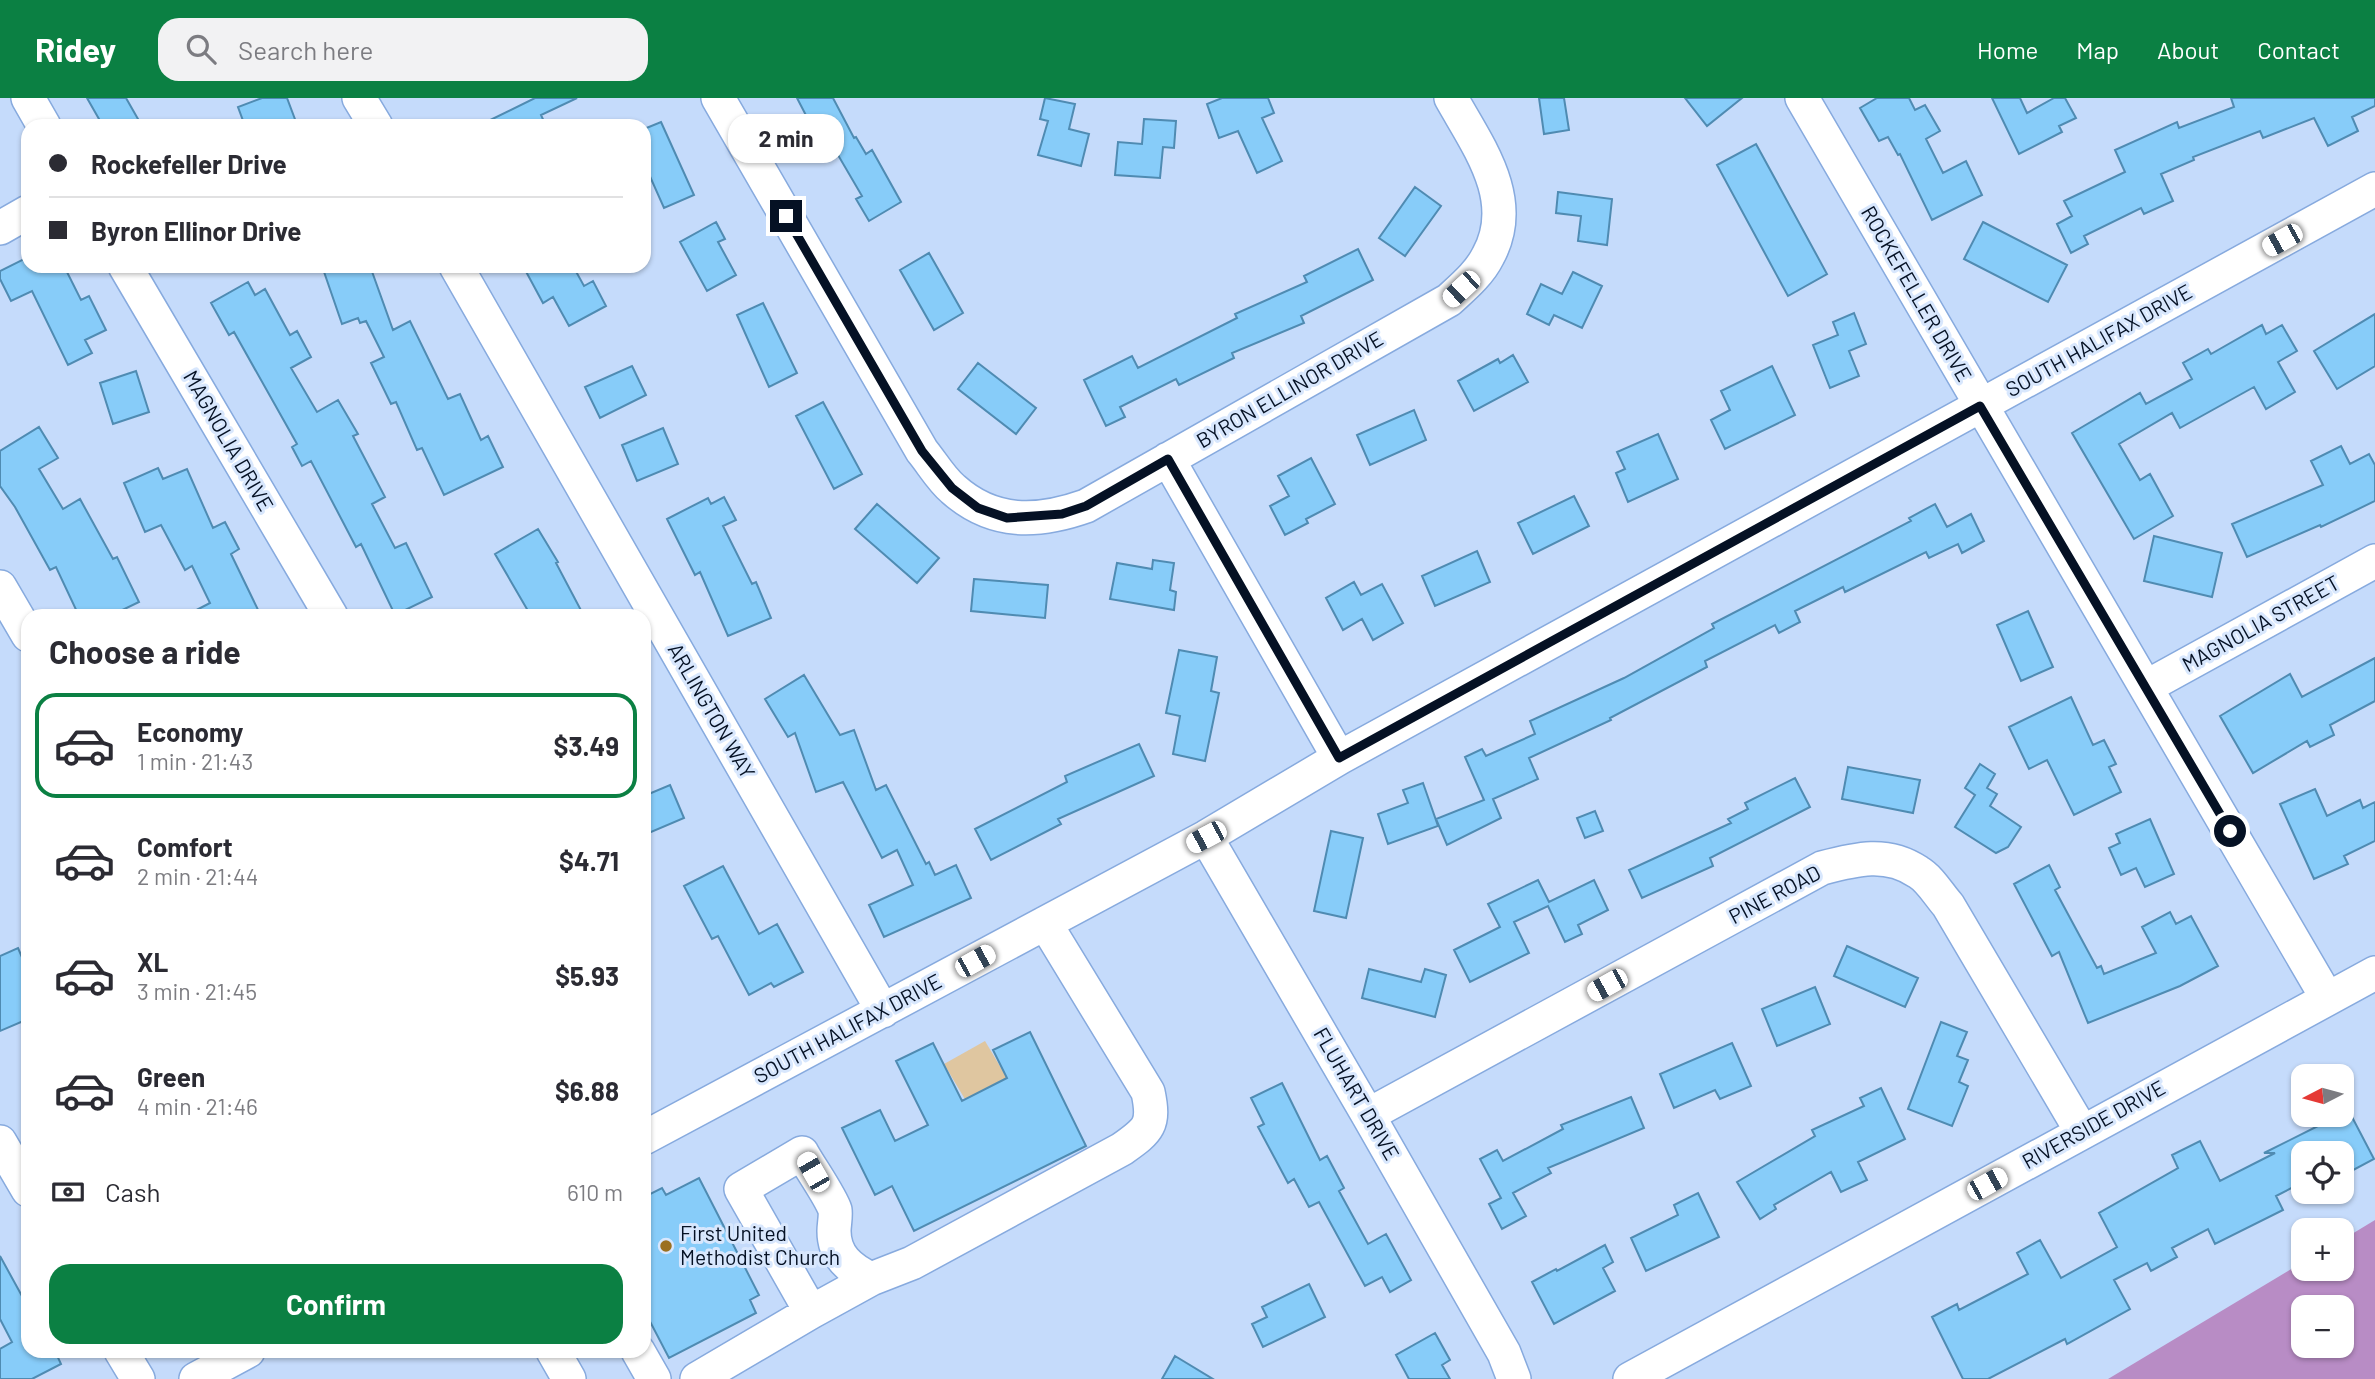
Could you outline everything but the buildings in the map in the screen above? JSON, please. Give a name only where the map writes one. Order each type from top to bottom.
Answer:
[{"type":"street","points":[[28,98],[40,119]]},
{"type":"street","points":[[359,98],[372,119]]},
{"type":"street","name":"BYRON ELLINOR DRIVE","points":[[718,98],[922,451],[952,488],[978,508],[1007,518],[1062,514],[1086,506],[1449,300],[1472,278],[1488,256],[1499,228],[1499,197],[1493,175],[1451,98]]},
{"type":"street","name":"ROCKEFELLER DRIVE","points":[[1802,98],[2327,998]]},
{"type":"street","name":"SOUTH HALIFAX DRIVE","points":[[651,1134],[1206,837],[1339,758],[2375,189]]},
{"type":"street","points":[[0,228],[21,216]]},
{"type":"street","name":"MAGNOLIA DRIVE","points":[[129,273],[327,609]]},
{"type":"street","name":"ARLINGTON WAY","points":[[460,273],[883,1011]]},
{"type":"street","points":[[1168,459],[1339,758]]},
{"type":"street","name":"MAGNOLIA STREET","points":[[2146,687],[2375,561]]},
{"type":"street","points":[[0,587],[21,623]]},
{"type":"street","name":"FLUHART DRIVE","points":[[1206,837],[1368,1115],[1509,1366],[1536,1379]]},
{"type":"street","name":"PINE ROAD","points":[[1368,1115],[1822,868],[1859,859],[1891,859],[1920,873],[1948,905],[2082,1132]]},
{"type":"street","points":[[718,1374],[811,1312],[871,1279],[912,1263],[1122,1149],[1144,1134],[1153,1114],[1148,1092],[1045,923]]},
{"type":"street","name":"RIVERSIDE DRIVE","points":[[1630,1379],[2375,973]]},
{"type":"street","points":[[0,1142],[21,1178]]},
{"type":"street","points":[[811,1312],[741,1189],[802,1153],[835,1211],[836,1249],[843,1261],[871,1279]]},
{"type":"street","points":[[125,1358],[138,1379]]},
{"type":"street","points":[[196,1379],[235,1358]]},
{"type":"street","points":[[557,1358],[569,1379]]},
{"type":"street","points":[[642,1358],[654,1379]]},
{"type":"shaded area","points":[[985,1041],[1010,1083],[969,1106],[944,1064]]},
{"type":"shaded area","points":[[2375,1220],[2375,1379],[2108,1379],[2291,1269],[2291,1281],[2354,1281],[2354,1233]]},
{"type":"place","name":"First United Methodist Church","points":[[666,1246]]},
{"type":"route","points":[[786,216],[922,451],[952,488],[978,508],[1007,518],[1062,514],[1086,506],[1168,459],[1339,758],[1980,406],[2230,831]]}]
